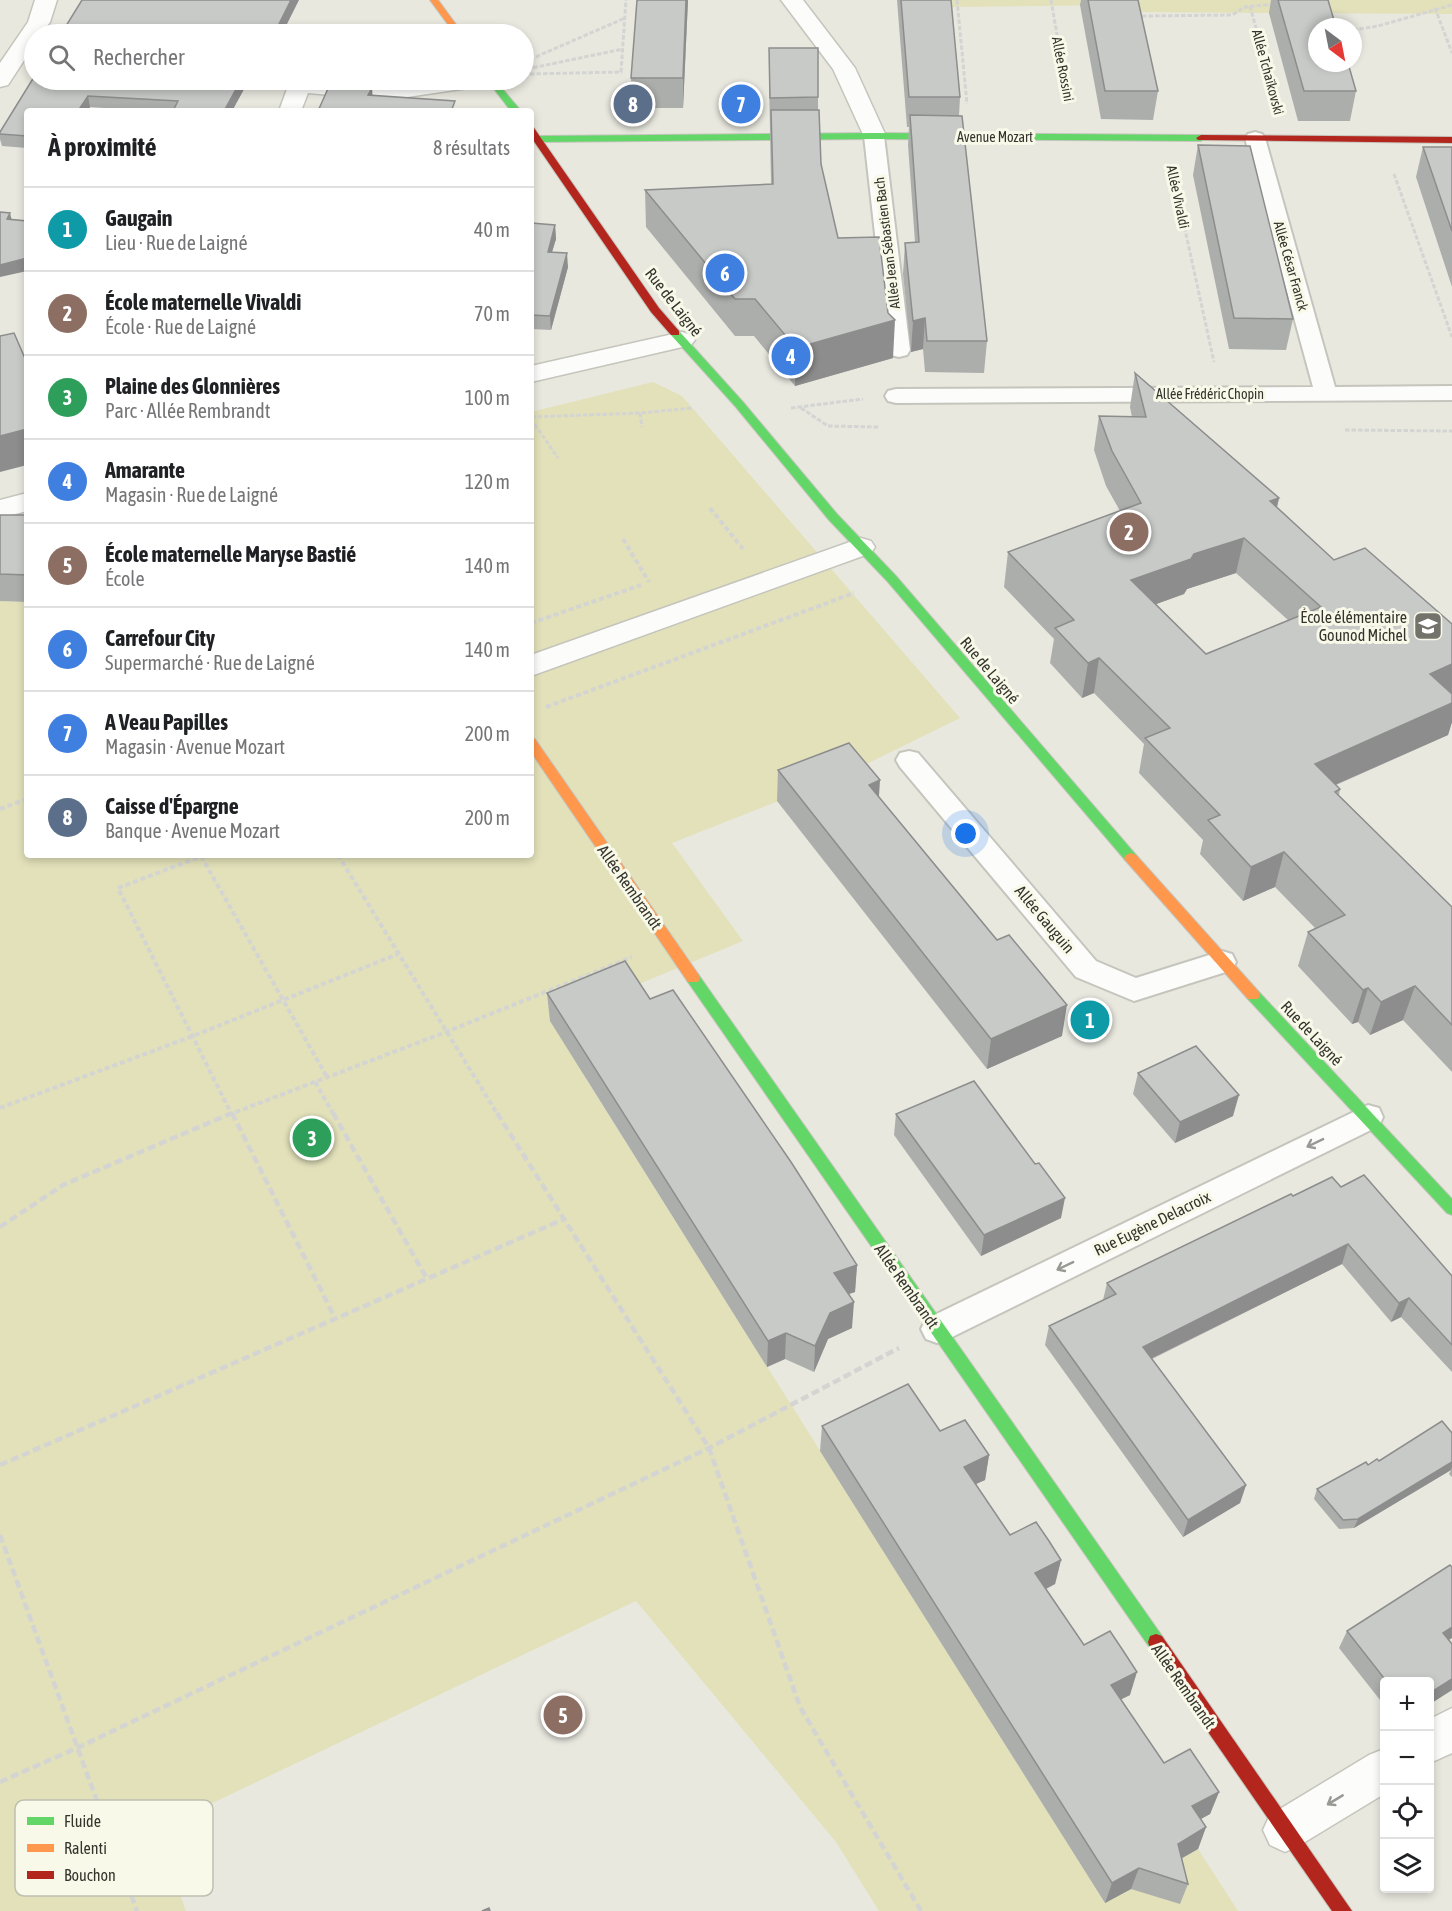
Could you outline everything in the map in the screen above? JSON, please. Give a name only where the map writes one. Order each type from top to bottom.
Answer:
[{"type":"street","points":[[37,24],[46,0]]},
{"type":"street","points":[[434,0],[452,24]]},
{"type":"street","points":[[792,0],[844,69],[874,136]]},
{"type":"street","points":[[0,80],[24,35]]},
{"type":"street","points":[[291,108],[298,90]]},
{"type":"street","points":[[354,90],[387,93],[407,90]]},
{"type":"street","points":[[499,90],[514,108]]},
{"type":"street","name":"Avenue Mozart","points":[[535,135],[1452,140]]},
{"type":"street","name":"Rue de Laigné","points":[[535,135],[655,310],[739,404],[833,517],[892,579],[1010,719],[1222,962],[1452,1209]]},
{"type":"street","points":[[534,373],[682,340]]},
{"type":"street","points":[[0,509],[24,503]]},
{"type":"street","points":[[534,665],[861,547]]},
{"type":"street","name":"Allée Rembrandt","points":[[534,746],[1343,1911]]},
{"type":"street","points":[[1434,1740],[1452,1729]]},
{"type":"street","points":[[1285,1830],[1380,1772]]},
{"type":"lane","name":"Allée Jean Sébastien Bach","points":[[874,136],[899,350]]},
{"type":"lane","name":"Allée César Franck","points":[[1255,138],[1326,394]]},
{"type":"lane","name":"Allée Frédéric Chopin","points":[[896,396],[1452,393]]},
{"type":"lane","name":"Allée Gauguin","points":[[909,760],[1086,969],[1134,990],[1222,962]]},
{"type":"lane","name":"Rue Eugène Delacroix","points":[[937,1329],[1368,1117]]},
{"type":"path","points":[[534,74],[621,72],[626,0]]},
{"type":"path","points":[[957,0],[971,137]]},
{"type":"path","name":"Allée Rossini","points":[[1051,0],[1076,137]]},
{"type":"path","points":[[1139,8],[1142,16],[1232,15],[1250,6],[1275,4]]},
{"type":"path","points":[[1362,30],[1374,29],[1435,8],[1452,5]]},
{"type":"path","name":"Allée Tchaïkovski","points":[[1250,6],[1286,139]]},
{"type":"path","points":[[1435,8],[1452,53]]},
{"type":"path","points":[[534,58],[625,18]]},
{"type":"path","points":[[534,67],[623,49]]},
{"type":"path","name":"Allée Vivaldi","points":[[1165,138],[1221,395]]},
{"type":"path","points":[[1382,139],[1452,337]]},
{"type":"path","points":[[838,402],[866,399]]},
{"type":"path","points":[[534,418],[640,413],[739,404]]},
{"type":"path","points":[[640,413],[642,427]]},
{"type":"path","points":[[534,422],[558,458]]},
{"type":"path","points":[[710,508],[743,549]]},
{"type":"path","points":[[623,539],[649,582]]},
{"type":"path","points":[[542,709],[892,579]]},
{"type":"path","points":[[0,809],[24,801]]},
{"type":"path","points":[[198,858],[118,888],[335,1318]]},
{"type":"path","points":[[204,858],[327,1077]]},
{"type":"path","points":[[340,858],[446,1032],[709,1448],[800,1707],[921,1911]]},
{"type":"path","points":[[0,1227],[63,1185],[232,1113],[446,1032],[669,943]]},
{"type":"path","points":[[0,1108],[193,1036],[398,954]]},
{"type":"path","points":[[315,1082],[427,1279]]},
{"type":"path","points":[[0,1466],[564,1219]]},
{"type":"path","points":[[0,1782],[79,1748],[709,1448],[937,1329]]},
{"type":"path","points":[[0,1535],[98,1800]]},
{"type":"path","points":[[132,1896],[137,1911]]},
{"type":"green space","points":[[951,0],[1452,0],[1452,14],[1128,12],[1127,5],[951,7]]},
{"type":"green space","points":[[653,382],[682,396],[960,718],[842,776],[672,843],[743,941],[627,989],[586,1079],[1105,1903],[1198,1849],[1238,1911],[879,1911],[836,1842],[636,1601],[213,1803],[213,1800],[15,1800],[15,1896],[180,1896],[186,1911],[0,1911],[0,601],[24,602],[24,858],[534,858],[534,411]]},
{"type":"building","points":[[82,0],[291,0],[279,24],[67,24]]},
{"type":"building","points":[[637,0],[686,0],[683,78],[631,78]]},
{"type":"building","points":[[901,0],[951,0],[960,97],[909,97]]},
{"type":"building","points":[[1088,0],[1138,0],[1158,91],[1105,91]]},
{"type":"building","points":[[1278,0],[1328,0],[1333,18],[1308,18],[1308,72],[1351,72],[1356,91],[1304,91]]},
{"type":"building","points":[[769,48],[818,48],[818,97],[770,98]]},
{"type":"building","points":[[26,90],[236,90],[226,108],[174,108],[178,101],[88,96],[80,108],[24,108],[24,136],[0,134]]},
{"type":"building","points":[[327,90],[371,90],[368,95],[455,101],[452,108],[319,108]]},
{"type":"building","points":[[771,110],[819,110],[821,164],[838,238],[879,237],[888,313],[895,320],[796,348],[755,299],[735,299],[645,190],[773,184]]},
{"type":"building","points":[[910,115],[962,116],[987,341],[927,341],[925,318],[913,321],[905,243],[919,242]]},
{"type":"building","points":[[1198,145],[1250,146],[1293,319],[1234,318]]},
{"type":"building","points":[[1423,147],[1452,147],[1452,231]]},
{"type":"building","points":[[0,212],[10,213],[7,219],[24,221],[24,259],[0,265]]},
{"type":"building","points":[[534,223],[555,225],[548,252],[567,253],[550,316],[534,315]]},
{"type":"building","points":[[14,333],[24,356],[24,430],[0,436],[0,336]]},
{"type":"building","points":[[1135,373],[1279,498],[1270,501],[1334,560],[1365,548],[1452,624],[1452,664],[1430,674],[1452,694],[1452,703],[1315,764],[1340,789],[1335,792],[1452,907],[1452,1025],[1415,986],[1381,1002],[1368,988],[1363,990],[1308,932],[1345,915],[1284,852],[1251,867],[1208,820],[1220,815],[1145,738],[1170,728],[1099,658],[1088,663],[1055,628],[1074,620],[1008,552],[1141,503],[1112,451],[1099,416],[1146,417]],"holes":[[[1244,538],[1321,607],[1206,654],[1131,580],[1191,559],[1194,554]]]},
{"type":"building","points":[[0,515],[24,515],[24,575],[0,574]]},
{"type":"building","points":[[849,743],[880,780],[869,785],[997,940],[1009,935],[1067,1005],[991,1039],[778,770]]},
{"type":"building","points":[[625,961],[650,999],[673,990],[791,1162],[857,1265],[834,1273],[854,1302],[830,1313],[815,1346],[786,1333],[768,1341],[547,993]]},
{"type":"building","points":[[1196,1046],[1239,1095],[1180,1122],[1138,1073]]},
{"type":"building","points":[[974,1081],[1035,1164],[1039,1163],[1065,1198],[984,1235],[896,1114]]},
{"type":"building","points":[[1364,1175],[1452,1276],[1452,1345],[1409,1298],[1399,1303],[1348,1244],[1143,1347],[1246,1485],[1188,1520],[1049,1326],[1116,1294],[1107,1283],[1291,1194],[1293,1196],[1332,1177],[1341,1187]]},
{"type":"building","points":[[908,1384],[940,1431],[965,1420],[989,1455],[964,1467],[1010,1535],[1036,1522],[1049,1541],[1061,1560],[1035,1573],[1084,1645],[1110,1631],[1137,1672],[1111,1685],[1164,1763],[1190,1749],[1219,1792],[1192,1806],[1206,1827],[1178,1844],[1188,1884],[1139,1868],[1112,1883],[822,1426]]},
{"type":"building","points":[[1442,1421],[1452,1433],[1452,1462],[1358,1519],[1343,1520],[1317,1489],[1366,1462],[1368,1465],[1377,1459],[1379,1461]]},
{"type":"building","points":[[1450,1565],[1452,1567],[1452,1627],[1443,1633],[1452,1644],[1452,1679],[1434,1690],[1434,1677],[1383,1677],[1347,1631]]},
{"type":"traffic: fast","points":[[499,90],[514,108]]},
{"type":"traffic: fast","points":[[538,139],[874,136],[1201,138]]},
{"type":"traffic: fast","points":[[675,333],[739,404],[833,517],[892,579],[1131,858]]},
{"type":"traffic: fast","points":[[693,978],[1156,1642]]},
{"type":"traffic: fast","points":[[1253,995],[1452,1209]]},
{"type":"traffic: slow","points":[[434,0],[452,24]]},
{"type":"traffic: slow","points":[[534,746],[693,978]]},
{"type":"traffic: slow","points":[[1131,858],[1253,995]]},
{"type":"traffic: jam","points":[[534,134],[655,310],[675,333]]},
{"type":"traffic: jam","points":[[1201,138],[1452,140]]},
{"type":"traffic: jam","points":[[1156,1642],[1343,1911]]},
{"type":"place","name":"Caisse d'Épargne","points":[[633,104]]},
{"type":"place","name":"A Veau Papilles","points":[[741,104]]},
{"type":"place","name":"Carrefour City","points":[[725,273]]},
{"type":"place","name":"Amarante","points":[[791,356]]},
{"type":"place","name":"École maternelle Vivaldi","points":[[1129,532]]},
{"type":"place","name":"École élémentaire Gounod Michel","points":[[1428,626]]},
{"type":"place","name":"Gaugain","points":[[1090,1020]]},
{"type":"place","name":"Plaine des Glonnières","points":[[312,1138]]},
{"type":"place","name":"École maternelle Maryse Bastié","points":[[563,1715]]}]
